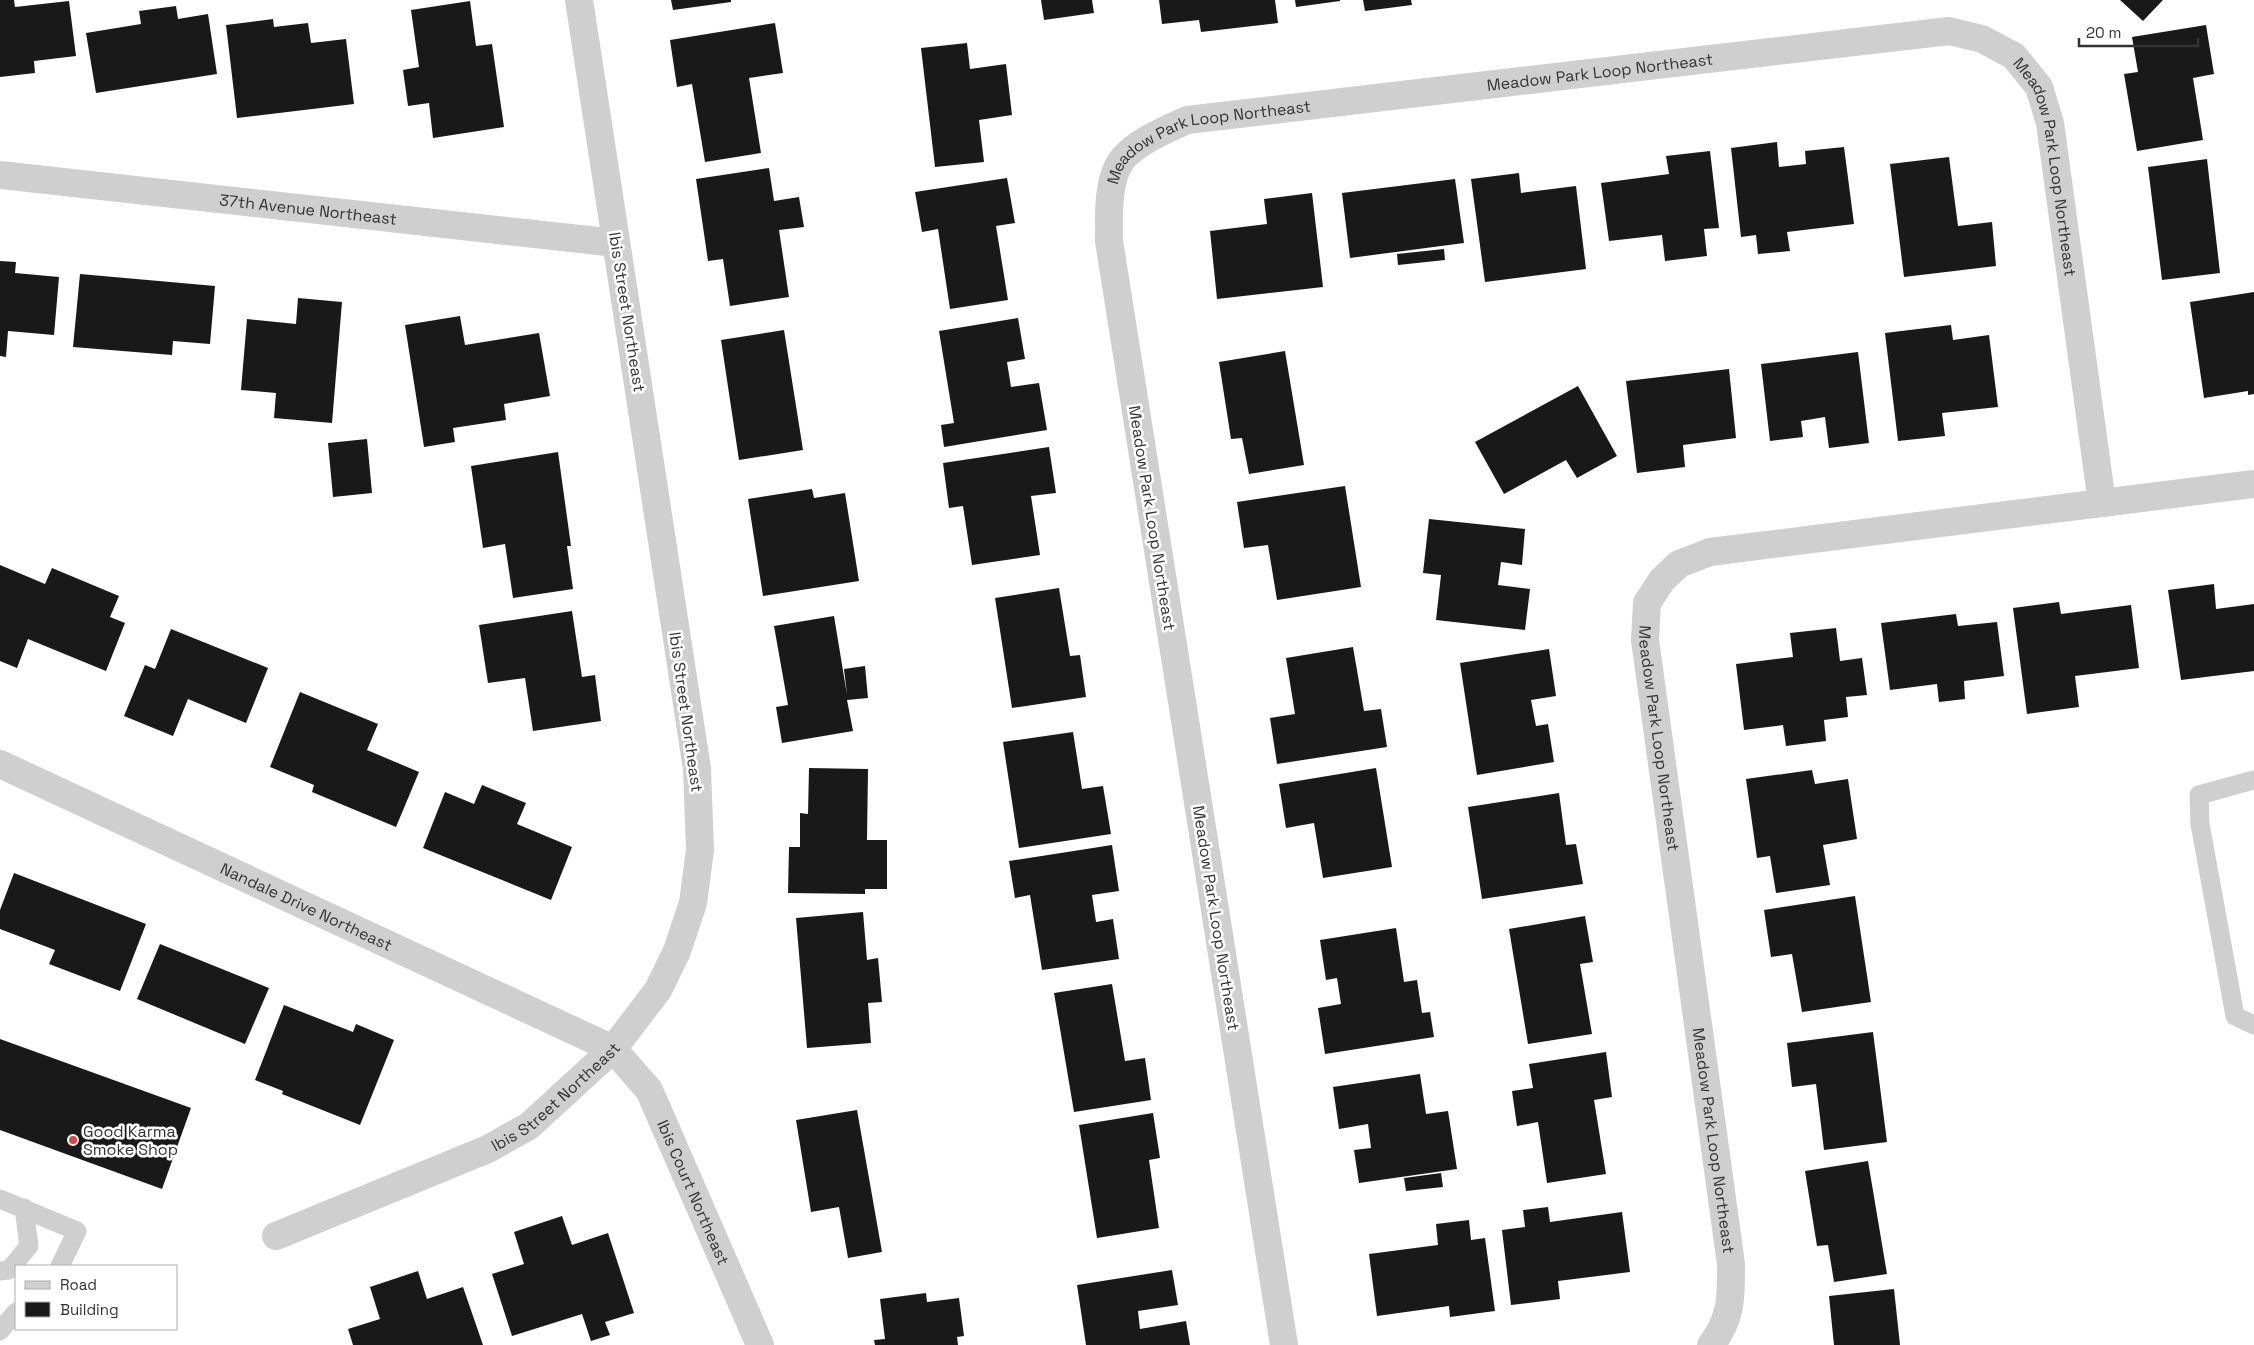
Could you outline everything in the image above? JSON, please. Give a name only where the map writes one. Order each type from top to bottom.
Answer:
[{"type":"street","name":"Ibis Street Northeast","points":[[276,1236],[488,1149],[529,1126],[613,1049],[658,990],[677,951],[693,903],[700,850],[697,769],[579,0]]},
{"type":"street","name":"Meadow Park Loop Northeast","points":[[1284,1345],[1109,241],[1110,193],[1121,162],[1150,138],[1187,120],[1908,34],[1949,31],[1982,39],[2014,56],[2039,87],[2050,123],[2102,503]]},
{"type":"street","name":"37th Avenue Northeast","points":[[0,175],[616,243]]},
{"type":"street","name":"Meadow Park Loop Northeast","points":[[1711,1345],[1722,1330],[1731,1302],[1730,1264],[1645,640],[1647,603],[1662,580],[1679,564],[1710,552],[2254,484]]},
{"type":"street","name":"Nandale Drive Northeast","points":[[0,764],[613,1049]]},
{"type":"street","name":"Ibis Court Northeast","points":[[613,1049],[648,1090],[760,1345]]},
{"type":"lane","points":[[2254,780],[2199,794],[2200,824],[2235,1016],[2254,1026]]},
{"type":"lane","points":[[0,1198],[77,1231],[60,1265]]},
{"type":"lane","points":[[0,1272],[9,1270],[29,1246],[24,1208]]},
{"type":"lane","points":[[0,1331],[15,1313]]},
{"type":"building","points":[[0,0],[14,0],[15,7],[69,1],[76,56],[34,61],[35,73],[0,77]]},
{"type":"building","points":[[671,0],[731,0],[731,2],[673,10]]},
{"type":"building","points":[[1041,0],[1092,0],[1094,13],[1044,20]]},
{"type":"building","points":[[1159,0],[1275,0],[1278,23],[1201,32],[1199,20],[1162,24]]},
{"type":"building","points":[[1295,0],[1340,0],[1340,1],[1296,7]]},
{"type":"building","points":[[1363,0],[1411,0],[1412,5],[1365,11]]},
{"type":"building","points":[[2120,0],[2163,0],[2143,21]]},
{"type":"building","points":[[470,1],[476,46],[492,44],[504,127],[433,138],[429,103],[408,106],[403,70],[419,67],[411,10]]},
{"type":"building","points":[[176,6],[178,19],[208,14],[217,74],[96,93],[86,33],[141,24],[139,11]]},
{"type":"building","points":[[273,19],[274,27],[308,23],[311,43],[346,39],[354,104],[237,118],[226,25]]},
{"type":"building","points":[[775,23],[783,73],[749,78],[761,153],[705,162],[692,84],[677,87],[670,40]]},
{"type":"building","points":[[2206,25],[2214,74],[2193,78],[2203,140],[2137,151],[2124,74],[2138,72],[2132,37]]},
{"type":"building","points":[[967,43],[970,69],[1006,64],[1012,115],[979,120],[984,162],[935,167],[921,48]]},
{"type":"building","points":[[1777,142],[1779,167],[1806,164],[1805,151],[1844,147],[1854,224],[1787,232],[1790,251],[1758,254],[1756,235],[1741,237],[1731,148]]},
{"type":"building","points":[[1710,151],[1719,228],[1704,229],[1707,256],[1665,261],[1662,235],[1609,241],[1601,183],[1669,174],[1666,156]]},
{"type":"building","points":[[1949,157],[1958,226],[1992,222],[1996,266],[1904,277],[1890,164]]},
{"type":"building","points":[[2207,159],[2220,273],[2162,280],[2148,167]]},
{"type":"building","points":[[769,168],[774,201],[799,197],[804,227],[779,230],[789,297],[730,306],[723,259],[708,261],[696,179]]},
{"type":"building","points":[[1519,173],[1521,193],[1576,186],[1586,269],[1485,282],[1471,179]]},
{"type":"building","points":[[1007,178],[1015,223],[996,226],[1008,300],[950,309],[938,229],[922,232],[915,192]]},
{"type":"building","points":[[1455,179],[1464,243],[1350,258],[1342,193]]},
{"type":"building","points":[[1312,193],[1323,287],[1217,299],[1210,231],[1267,224],[1264,199]]},
{"type":"building","points":[[1444,249],[1445,260],[1398,265],[1397,254]]},
{"type":"building","points":[[0,261],[16,262],[15,273],[59,277],[54,335],[8,331],[6,357],[0,356]]},
{"type":"building","points":[[80,274],[215,286],[210,344],[173,341],[172,355],[73,347]]},
{"type":"building","points":[[2254,292],[2254,394],[2248,395],[2248,391],[2204,398],[2190,302]]},
{"type":"building","points":[[298,298],[342,302],[332,423],[274,418],[276,393],[241,390],[247,319],[296,324]]},
{"type":"building","points":[[460,316],[465,345],[539,333],[550,396],[504,404],[506,420],[453,428],[455,442],[424,447],[405,325]]},
{"type":"building","points":[[1018,318],[1025,359],[1007,362],[1011,387],[1039,383],[1047,430],[944,447],[941,425],[954,423],[939,331]]},
{"type":"building","points":[[1951,325],[1953,340],[1989,335],[1998,407],[1942,413],[1945,436],[1898,441],[1885,333]]},
{"type":"building","points":[[784,330],[803,450],[739,460],[721,340]]},
{"type":"building","points":[[1285,351],[1304,465],[1249,474],[1242,438],[1231,439],[1219,362]]},
{"type":"building","points":[[1858,352],[1869,443],[1829,448],[1825,417],[1801,421],[1803,437],[1770,441],[1761,364]]},
{"type":"building","points":[[1729,369],[1736,438],[1683,445],[1685,467],[1637,473],[1626,381]]},
{"type":"building","points":[[1578,386],[1617,456],[1577,478],[1566,460],[1504,494],[1475,442]]},
{"type":"building","points":[[367,439],[372,493],[333,497],[328,443]]},
{"type":"building","points":[[1049,447],[1056,493],[1031,496],[1040,555],[972,565],[963,506],[949,508],[943,463]]},
{"type":"building","points":[[558,452],[571,546],[567,546],[573,589],[513,598],[505,544],[483,548],[471,466]]},
{"type":"building","points":[[1345,486],[1361,587],[1277,600],[1268,545],[1244,548],[1237,502]]},
{"type":"building","points":[[812,489],[814,498],[845,493],[859,581],[763,596],[748,499]]},
{"type":"building","points":[[1429,519],[1525,529],[1522,565],[1501,562],[1498,585],[1530,589],[1525,630],[1436,620],[1441,575],[1423,573]]},
{"type":"building","points":[[0,565],[45,584],[52,568],[119,596],[110,617],[125,623],[106,671],[28,639],[17,668],[0,661]]},
{"type":"building","points":[[2214,584],[2216,609],[2254,604],[2254,671],[2181,680],[2168,590]]},
{"type":"building","points":[[1059,588],[1070,656],[1080,655],[1086,697],[1012,708],[995,598]]},
{"type":"building","points":[[2059,602],[2061,614],[2131,605],[2139,668],[2075,676],[2079,707],[2027,714],[2013,608]]},
{"type":"building","points":[[572,611],[582,677],[595,675],[601,721],[533,731],[525,678],[488,683],[479,625]]},
{"type":"building","points":[[1956,614],[1958,626],[1997,622],[2004,676],[1964,681],[1965,699],[1939,702],[1937,684],[1890,690],[1881,623]]},
{"type":"building","points":[[834,616],[847,695],[844,669],[865,666],[868,698],[847,700],[853,731],[782,743],[776,707],[788,705],[774,626]]},
{"type":"building","points":[[1836,628],[1840,661],[1862,658],[1867,695],[1846,697],[1848,717],[1824,720],[1826,741],[1786,746],[1783,725],[1744,730],[1736,664],[1793,657],[1790,633]]},
{"type":"building","points":[[171,629],[268,668],[246,723],[188,699],[173,736],[124,716],[145,665],[155,669]]},
{"type":"building","points":[[1353,647],[1364,711],[1381,709],[1387,747],[1277,764],[1270,718],[1295,714],[1286,658]]},
{"type":"building","points":[[1549,649],[1556,696],[1531,700],[1536,726],[1548,724],[1554,762],[1477,775],[1460,663]]},
{"type":"building","points":[[300,692],[378,724],[367,750],[419,772],[396,827],[312,792],[314,785],[270,767]]},
{"type":"building","points":[[1073,732],[1082,789],[1103,786],[1111,834],[1019,848],[1003,742]]},
{"type":"building","points":[[809,768],[868,769],[867,840],[887,840],[887,889],[865,889],[865,894],[788,893],[789,847],[800,847],[800,813],[808,814]]},
{"type":"building","points":[[1376,768],[1392,867],[1323,878],[1314,823],[1286,828],[1279,784]]},
{"type":"building","points":[[1812,770],[1815,784],[1848,779],[1857,839],[1823,845],[1830,885],[1776,893],[1770,856],[1757,858],[1746,779]]},
{"type":"building","points":[[482,785],[526,803],[517,824],[572,847],[551,900],[423,848],[445,792],[474,804]]},
{"type":"building","points":[[1559,793],[1566,845],[1576,844],[1583,884],[1482,899],[1468,807]]},
{"type":"building","points":[[1112,845],[1119,891],[1092,895],[1096,922],[1113,919],[1119,959],[1042,970],[1030,895],[1015,898],[1009,861]]},
{"type":"building","points":[[14,873],[146,924],[120,991],[49,964],[55,950],[0,929],[0,910]]},
{"type":"building","points":[[1855,896],[1871,1002],[1802,1012],[1792,954],[1771,957],[1764,910]]},
{"type":"building","points":[[863,912],[867,960],[878,958],[882,1002],[868,1003],[871,1043],[807,1048],[796,918]]},
{"type":"building","points":[[1585,916],[1593,962],[1580,964],[1592,1034],[1528,1044],[1509,929]]},
{"type":"building","points":[[1396,928],[1404,982],[1417,980],[1422,1013],[1430,1012],[1434,1037],[1325,1054],[1318,1008],[1341,1004],[1337,978],[1326,980],[1320,940]]},
{"type":"building","points":[[160,944],[269,988],[245,1044],[137,999]]},
{"type":"building","points":[[1112,984],[1125,1061],[1145,1058],[1151,1100],[1074,1112],[1054,993]]},
{"type":"building","points":[[284,1005],[353,1032],[356,1024],[394,1040],[360,1125],[282,1094],[283,1091],[255,1080]]},
{"type":"building","points":[[1873,1032],[1887,1142],[1824,1150],[1816,1084],[1792,1087],[1787,1043]]},
{"type":"building","points":[[0,1039],[191,1108],[162,1189],[0,1130]]},
{"type":"building","points":[[1606,1052],[1612,1097],[1594,1100],[1606,1174],[1547,1183],[1538,1122],[1517,1126],[1512,1091],[1533,1088],[1529,1064]]},
{"type":"building","points":[[1420,1074],[1426,1114],[1448,1111],[1457,1169],[1359,1183],[1354,1150],[1371,1148],[1368,1124],[1339,1129],[1333,1087]]},
{"type":"building","points":[[857,1110],[882,1252],[848,1258],[839,1207],[811,1212],[796,1120]]},
{"type":"building","points":[[1153,1113],[1160,1158],[1149,1160],[1159,1228],[1097,1238],[1079,1125]]},
{"type":"building","points":[[1868,1161],[1887,1274],[1834,1282],[1828,1245],[1817,1246],[1805,1171]]},
{"type":"building","points":[[1441,1173],[1443,1187],[1406,1191],[1404,1178]]},
{"type":"building","points":[[1548,1207],[1550,1222],[1622,1212],[1630,1272],[1558,1281],[1560,1299],[1511,1305],[1502,1230],[1525,1227],[1523,1210]]},
{"type":"building","points":[[562,1216],[572,1245],[608,1233],[634,1313],[605,1322],[610,1335],[591,1341],[582,1314],[512,1336],[492,1274],[524,1264],[514,1232]]},
{"type":"building","points":[[1469,1220],[1471,1240],[1485,1238],[1495,1311],[1450,1317],[1449,1306],[1377,1316],[1369,1254],[1438,1245],[1436,1224]]},
{"type":"building","points":[[1172,1270],[1178,1305],[1138,1311],[1140,1329],[1186,1321],[1190,1345],[1086,1345],[1077,1285]]},
{"type":"building","points":[[418,1271],[427,1299],[463,1287],[483,1345],[353,1345],[348,1329],[380,1319],[370,1287]]},
{"type":"building","points":[[1894,1289],[1900,1345],[1834,1345],[1829,1296]]},
{"type":"building","points":[[926,1293],[927,1302],[959,1298],[964,1336],[957,1337],[958,1345],[875,1345],[874,1340],[885,1339],[880,1299]]},
{"type":"place","name":"Good Karma Smoke Shop","points":[[73,1140]]}]
